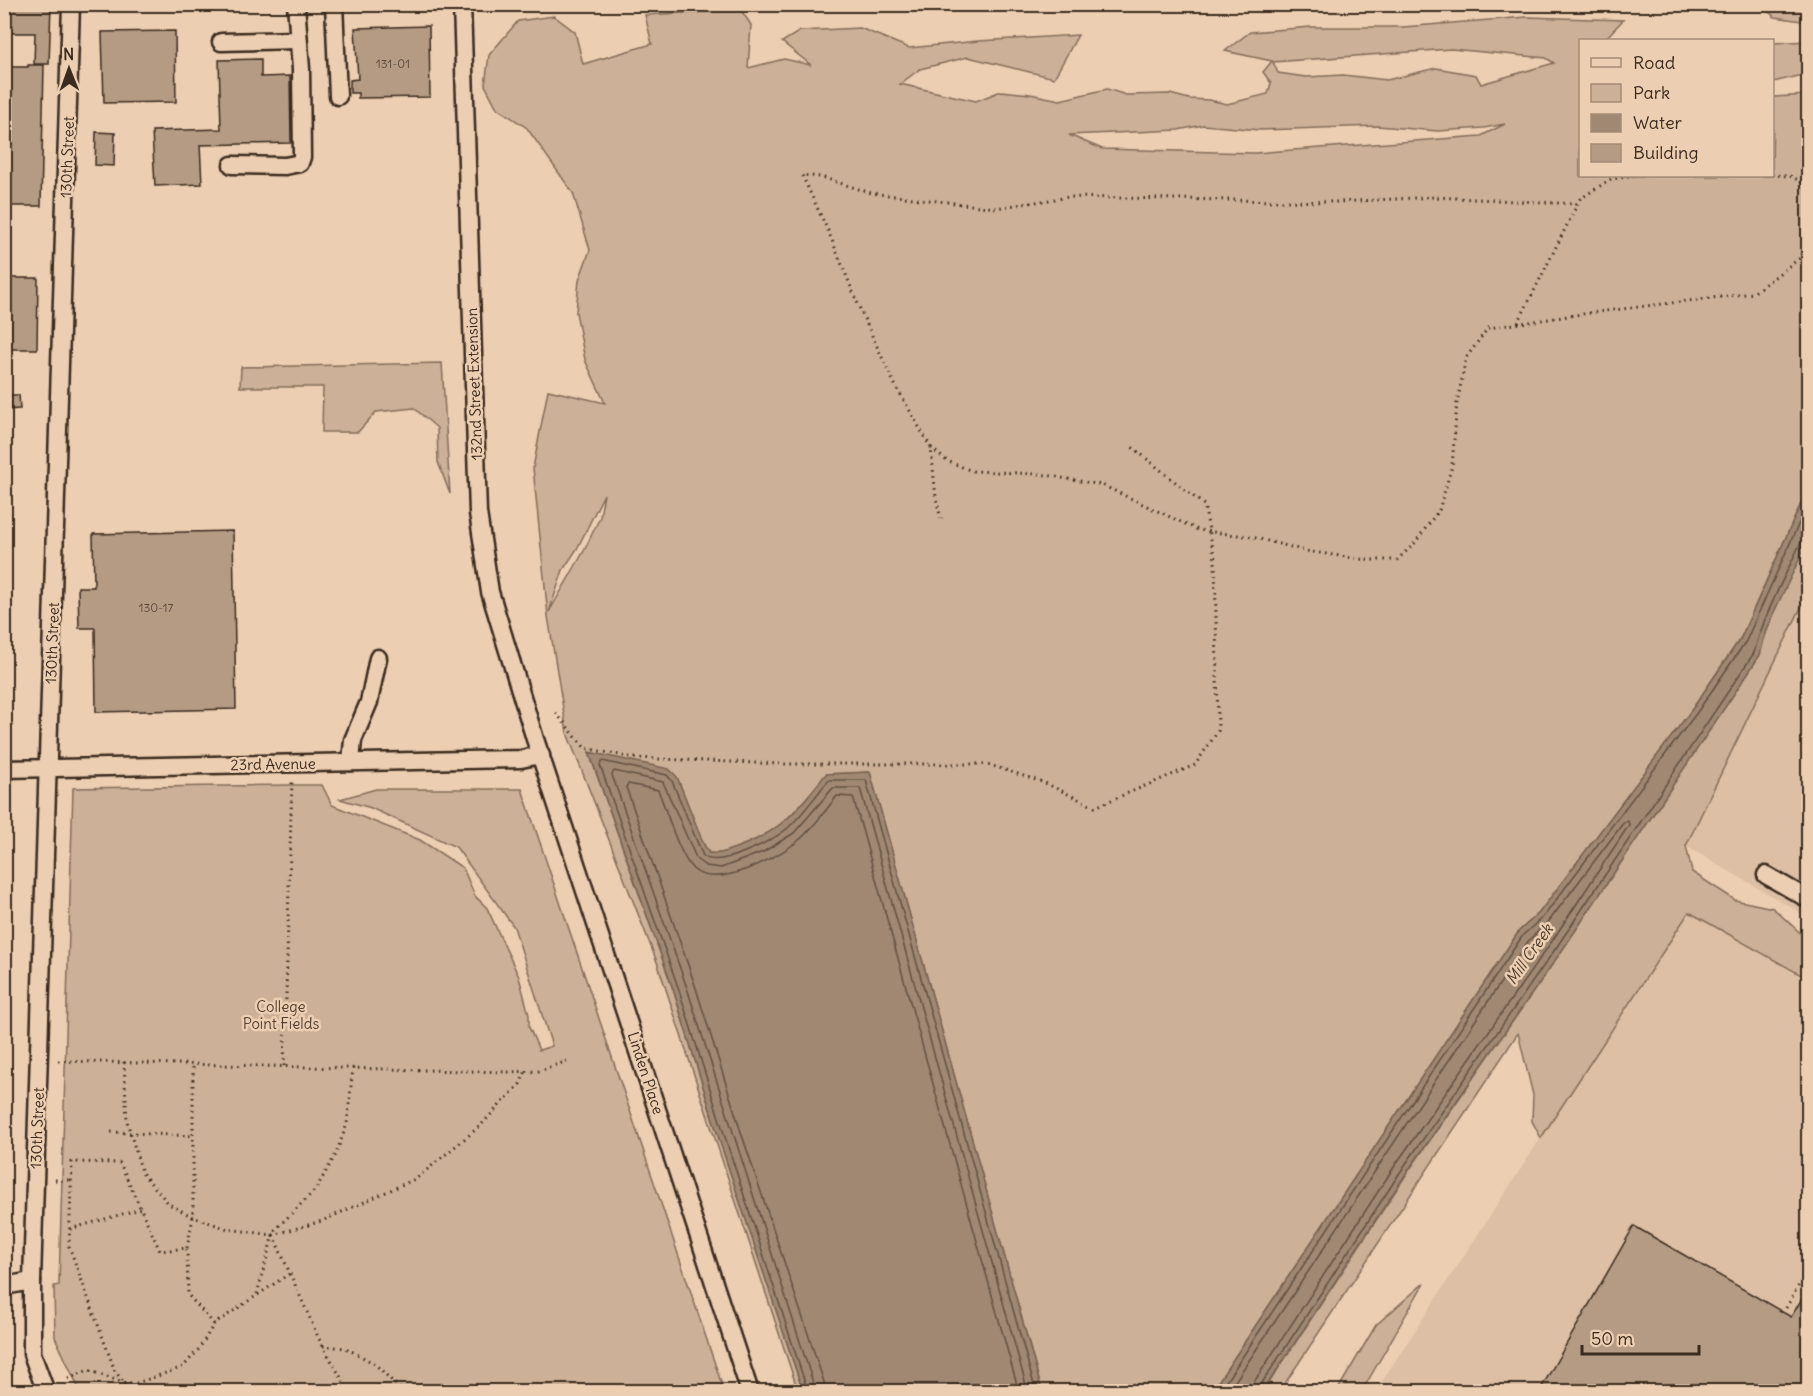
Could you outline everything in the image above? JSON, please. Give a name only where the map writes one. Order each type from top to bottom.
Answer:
[{"type":"street","name":"130th Street","points":[[46,1392],[32,1354],[32,1281],[71,4]]},
{"type":"street","points":[[232,165],[285,166],[300,163],[302,137],[296,4]]},
{"type":"street","points":[[334,4],[338,96]]},
{"type":"street","name":"132nd Street Extension","points":[[462,4],[478,513],[490,592],[541,755]]},
{"type":"street","points":[[221,42],[298,40]]},
{"type":"street","points":[[351,762],[353,740],[369,702],[378,658]]},
{"type":"street","name":"23rd Avenue","points":[[4,769],[521,759],[541,755]]},
{"type":"street","name":"Linden Place","points":[[541,755],[750,1392]]},
{"type":"street","points":[[1766,875],[1809,899]]},
{"type":"street","points":[[4,1286],[32,1281]]},
{"type":"path","points":[[1578,204],[1434,197],[1337,202],[1069,197],[996,208],[871,193],[821,177],[802,175],[829,232],[888,372],[931,448],[947,461],[972,471],[1040,474],[1102,485],[1198,530],[1252,537],[1306,551],[1367,560],[1397,560],[1414,544],[1439,510],[1452,466],[1457,403],[1466,358],[1488,328],[1753,293],[1800,258],[1809,234]]},
{"type":"path","points":[[1774,175],[1791,176],[1809,185]]},
{"type":"path","points":[[1518,323],[1580,200],[1611,179],[1627,177]]},
{"type":"path","points":[[556,713],[585,748],[634,758],[782,764],[987,764],[1045,783],[1095,807],[1195,765],[1218,731],[1215,559],[1204,505],[1132,447]]},
{"type":"path","points":[[931,448],[936,498],[941,519]]},
{"type":"path","points":[[284,1066],[292,781]]},
{"type":"path","points":[[58,1061],[526,1071],[539,1071],[567,1062]]},
{"type":"path","points":[[124,1062],[128,1121],[142,1173],[169,1204],[193,1217],[228,1229],[273,1235],[322,1221],[417,1178],[480,1126],[520,1084],[526,1071]]},
{"type":"path","points":[[193,1064],[193,1217],[187,1248],[188,1295],[214,1324]]},
{"type":"path","points":[[256,1296],[274,1231],[316,1189],[336,1154],[347,1124],[353,1068]]},
{"type":"path","points":[[111,1132],[193,1136]]},
{"type":"path","points":[[125,1392],[124,1383],[115,1371],[69,1246],[72,1162],[120,1163],[160,1251],[187,1248]]},
{"type":"path","points":[[55,1180],[72,1180]]},
{"type":"path","points":[[70,1229],[141,1209]]},
{"type":"path","points":[[273,1235],[289,1274],[347,1392]]},
{"type":"path","points":[[1786,1308],[1809,1269]]},
{"type":"path","points":[[68,1378],[88,1370],[124,1383],[137,1383],[183,1367],[199,1349],[214,1324],[289,1274]]},
{"type":"path","points":[[323,1346],[346,1348],[375,1364],[403,1392]]},
{"type":"shaded area","points":[[1808,579],[1808,917],[1686,846]]},
{"type":"shaded area","points":[[1689,911],[1808,981],[1808,1391],[1375,1392]]},
{"type":"green space","points":[[1760,5],[1808,5],[1808,22],[1775,17]]},
{"type":"green space","points":[[741,10],[751,25],[748,68],[784,59],[811,65],[782,42],[800,31],[860,28],[909,48],[1078,35],[1054,78],[968,57],[920,69],[900,84],[976,101],[1001,91],[1060,100],[1107,89],[1126,95],[1170,94],[1227,104],[1268,94],[1271,83],[1263,72],[1272,61],[1225,51],[1250,32],[1311,27],[1403,27],[1527,17],[1623,20],[1605,39],[1579,39],[1579,177],[1774,177],[1774,97],[1808,95],[1808,488],[1741,637],[1693,708],[1539,913],[1519,931],[1212,1391],[1042,1391],[870,772],[826,774],[798,808],[768,833],[725,852],[709,853],[677,777],[589,753],[674,992],[720,1142],[803,1391],[798,1391],[657,962],[567,733],[548,616],[533,468],[548,390],[605,403],[585,360],[576,312],[579,280],[590,250],[573,193],[527,128],[497,108],[485,85],[489,55],[518,21],[554,16],[575,32],[583,64],[652,44],[645,15]],"holes":[[[1451,49],[1546,58],[1554,63],[1481,84],[1476,75],[1436,68],[1387,80],[1343,75],[1306,77],[1278,73],[1273,62]],[[1505,124],[1481,136],[1254,153],[1102,149],[1069,135],[1178,130],[1203,125],[1260,130],[1377,126],[1438,131]],[[604,494],[600,517],[584,551],[549,612],[563,570],[577,549]]]},
{"type":"green space","points":[[1807,41],[1808,74],[1774,82],[1774,43]]},
{"type":"green space","points":[[442,363],[450,494],[438,462],[437,428],[414,408],[376,412],[358,432],[322,432],[323,387],[240,387],[241,367]]},
{"type":"green space","points":[[1808,541],[1808,593],[1686,846],[1692,872],[1735,900],[1773,908],[1808,940],[1808,979],[1689,912],[1541,1138],[1532,1121],[1533,1095],[1518,1033],[1280,1391],[1263,1392],[1408,1172],[1563,949],[1760,655],[1774,611]]},
{"type":"green space","name":"College Point Fields","points":[[322,785],[332,805],[420,840],[463,868],[475,896],[487,908],[519,977],[529,1015],[529,1027],[539,1050],[552,1046],[514,927],[456,847],[371,808],[340,799],[376,789],[522,789],[724,1391],[80,1391],[55,1337],[54,1286],[59,1285],[73,788]]},
{"type":"green space","points":[[1424,1283],[1362,1391],[1337,1391],[1376,1325]]},
{"type":"water","name":"Mill Creek","points":[[1808,488],[1808,541],[1775,610],[1760,655],[1563,949],[1407,1172],[1263,1391],[1212,1391],[1519,931],[1539,913],[1693,708],[1741,638]]},
{"type":"water","points":[[589,752],[669,769],[677,777],[709,853],[725,852],[768,833],[798,808],[826,774],[870,772],[1042,1391],[803,1391],[720,1142],[674,992]]},
{"type":"building","points":[[4,4],[51,4],[49,64],[34,64],[35,33],[4,33]]},
{"type":"building","points":[[429,26],[430,97],[358,98],[358,93],[350,93],[350,80],[358,79],[355,28]]},
{"type":"building","points":[[175,31],[176,102],[104,103],[102,32]]},
{"type":"building","points":[[261,59],[261,77],[290,76],[291,143],[200,145],[202,184],[155,186],[152,131],[221,129],[219,60]]},
{"type":"building","points":[[28,65],[44,65],[41,206],[4,206],[4,67],[28,67]]},
{"type":"building","points":[[96,132],[115,133],[114,166],[95,165]]},
{"type":"building","points":[[4,278],[38,278],[37,349],[4,349]]},
{"type":"building","points":[[5,395],[19,395],[20,409],[5,410]]},
{"type":"building","points":[[233,531],[236,709],[96,712],[95,628],[79,628],[78,587],[94,587],[93,534]]},
{"type":"building","points":[[1634,1226],[1791,1317],[1809,1287],[1809,1392],[1539,1392]]}]
